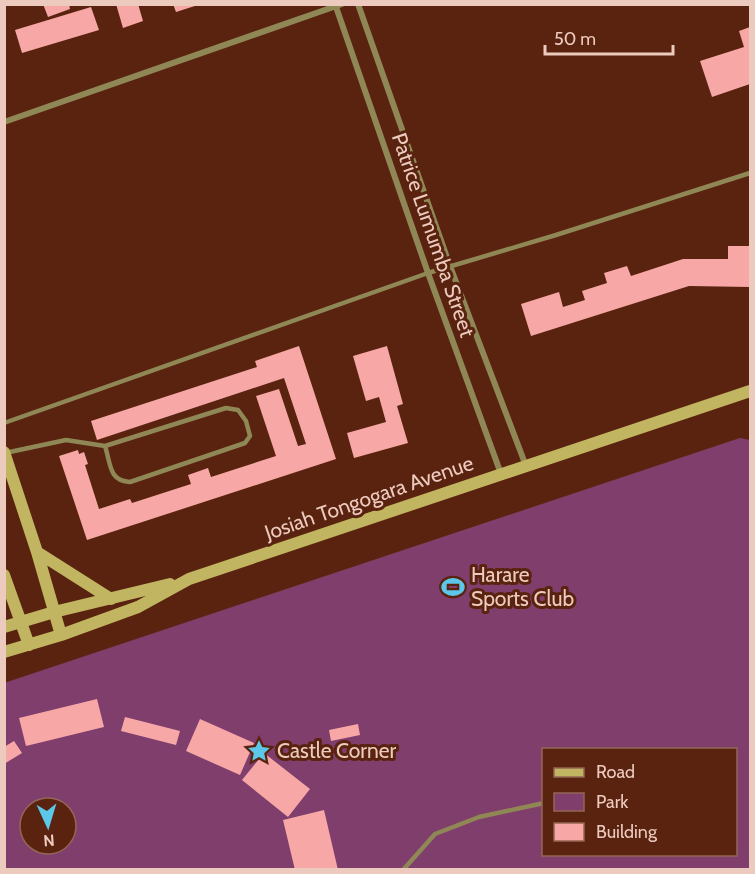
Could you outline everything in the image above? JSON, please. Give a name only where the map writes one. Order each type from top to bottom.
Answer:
[{"type":"main road","name":"Josiah Tongogara Avenue","points":[[4,652],[61,635],[138,607],[189,579],[750,391]]},
{"type":"main road","points":[[5,453],[61,635]]},
{"type":"main road","points":[[37,552],[111,599]]},
{"type":"main road","points":[[4,575],[29,645]]},
{"type":"main road","points":[[4,627],[54,612],[189,579]]},
{"type":"street","name":"Patrice Lumumba Street","points":[[358,4],[450,266],[526,467]]},
{"type":"street","name":"Patrice Lumumba Street","points":[[338,5],[428,273],[501,475]]},
{"type":"street","points":[[4,122],[338,5]]},
{"type":"lane","points":[[4,423],[428,273],[750,173]]},
{"type":"lane","points":[[5,453],[66,440],[105,447],[226,408],[238,410],[246,421],[250,436],[245,444],[130,482],[120,482],[114,478],[105,447]]},
{"type":"lane","points":[[403,870],[435,834],[479,817],[542,803]]},
{"type":"green space","name":"Harare Sports Club","points":[[740,438],[750,440],[750,869],[5,869],[4,683]]},
{"type":"building","points":[[43,4],[69,4],[70,9],[48,17]]},
{"type":"building","points":[[116,4],[138,4],[143,21],[123,28]]},
{"type":"building","points":[[173,4],[198,4],[198,5],[176,12]]},
{"type":"building","points":[[91,7],[99,30],[22,53],[15,30]]},
{"type":"building","points":[[750,27],[750,84],[712,97],[700,61],[744,47],[739,31]]},
{"type":"building","points":[[728,246],[750,246],[750,287],[689,286],[531,336],[521,304],[559,292],[563,307],[585,300],[582,291],[607,283],[604,273],[627,266],[631,276],[683,259],[728,259]]},
{"type":"building","points":[[299,346],[336,459],[87,540],[59,456],[78,450],[79,454],[84,452],[88,464],[85,465],[99,509],[130,499],[132,503],[191,484],[188,475],[208,468],[211,477],[276,456],[256,396],[279,389],[298,446],[306,444],[284,378],[97,440],[91,421],[257,367],[255,361]]},
{"type":"building","points":[[387,346],[403,404],[397,406],[408,443],[354,458],[347,433],[386,422],[379,397],[366,401],[353,356]]},
{"type":"building","points":[[97,699],[104,727],[26,746],[19,718]]},
{"type":"building","points":[[125,717],[180,731],[176,745],[121,731]]},
{"type":"building","points":[[200,719],[254,743],[240,775],[186,751]]},
{"type":"building","points":[[358,724],[360,735],[331,741],[329,730]]},
{"type":"building","points":[[14,741],[22,753],[4,764],[4,747]]},
{"type":"building","points":[[264,753],[310,789],[288,817],[242,780]]},
{"type":"building","points":[[324,810],[338,870],[295,870],[283,820]]},
{"type":"place","name":"Harare Sports Club","points":[[453,587]]},
{"type":"place","name":"Castle Corner","points":[[259,751]]}]
